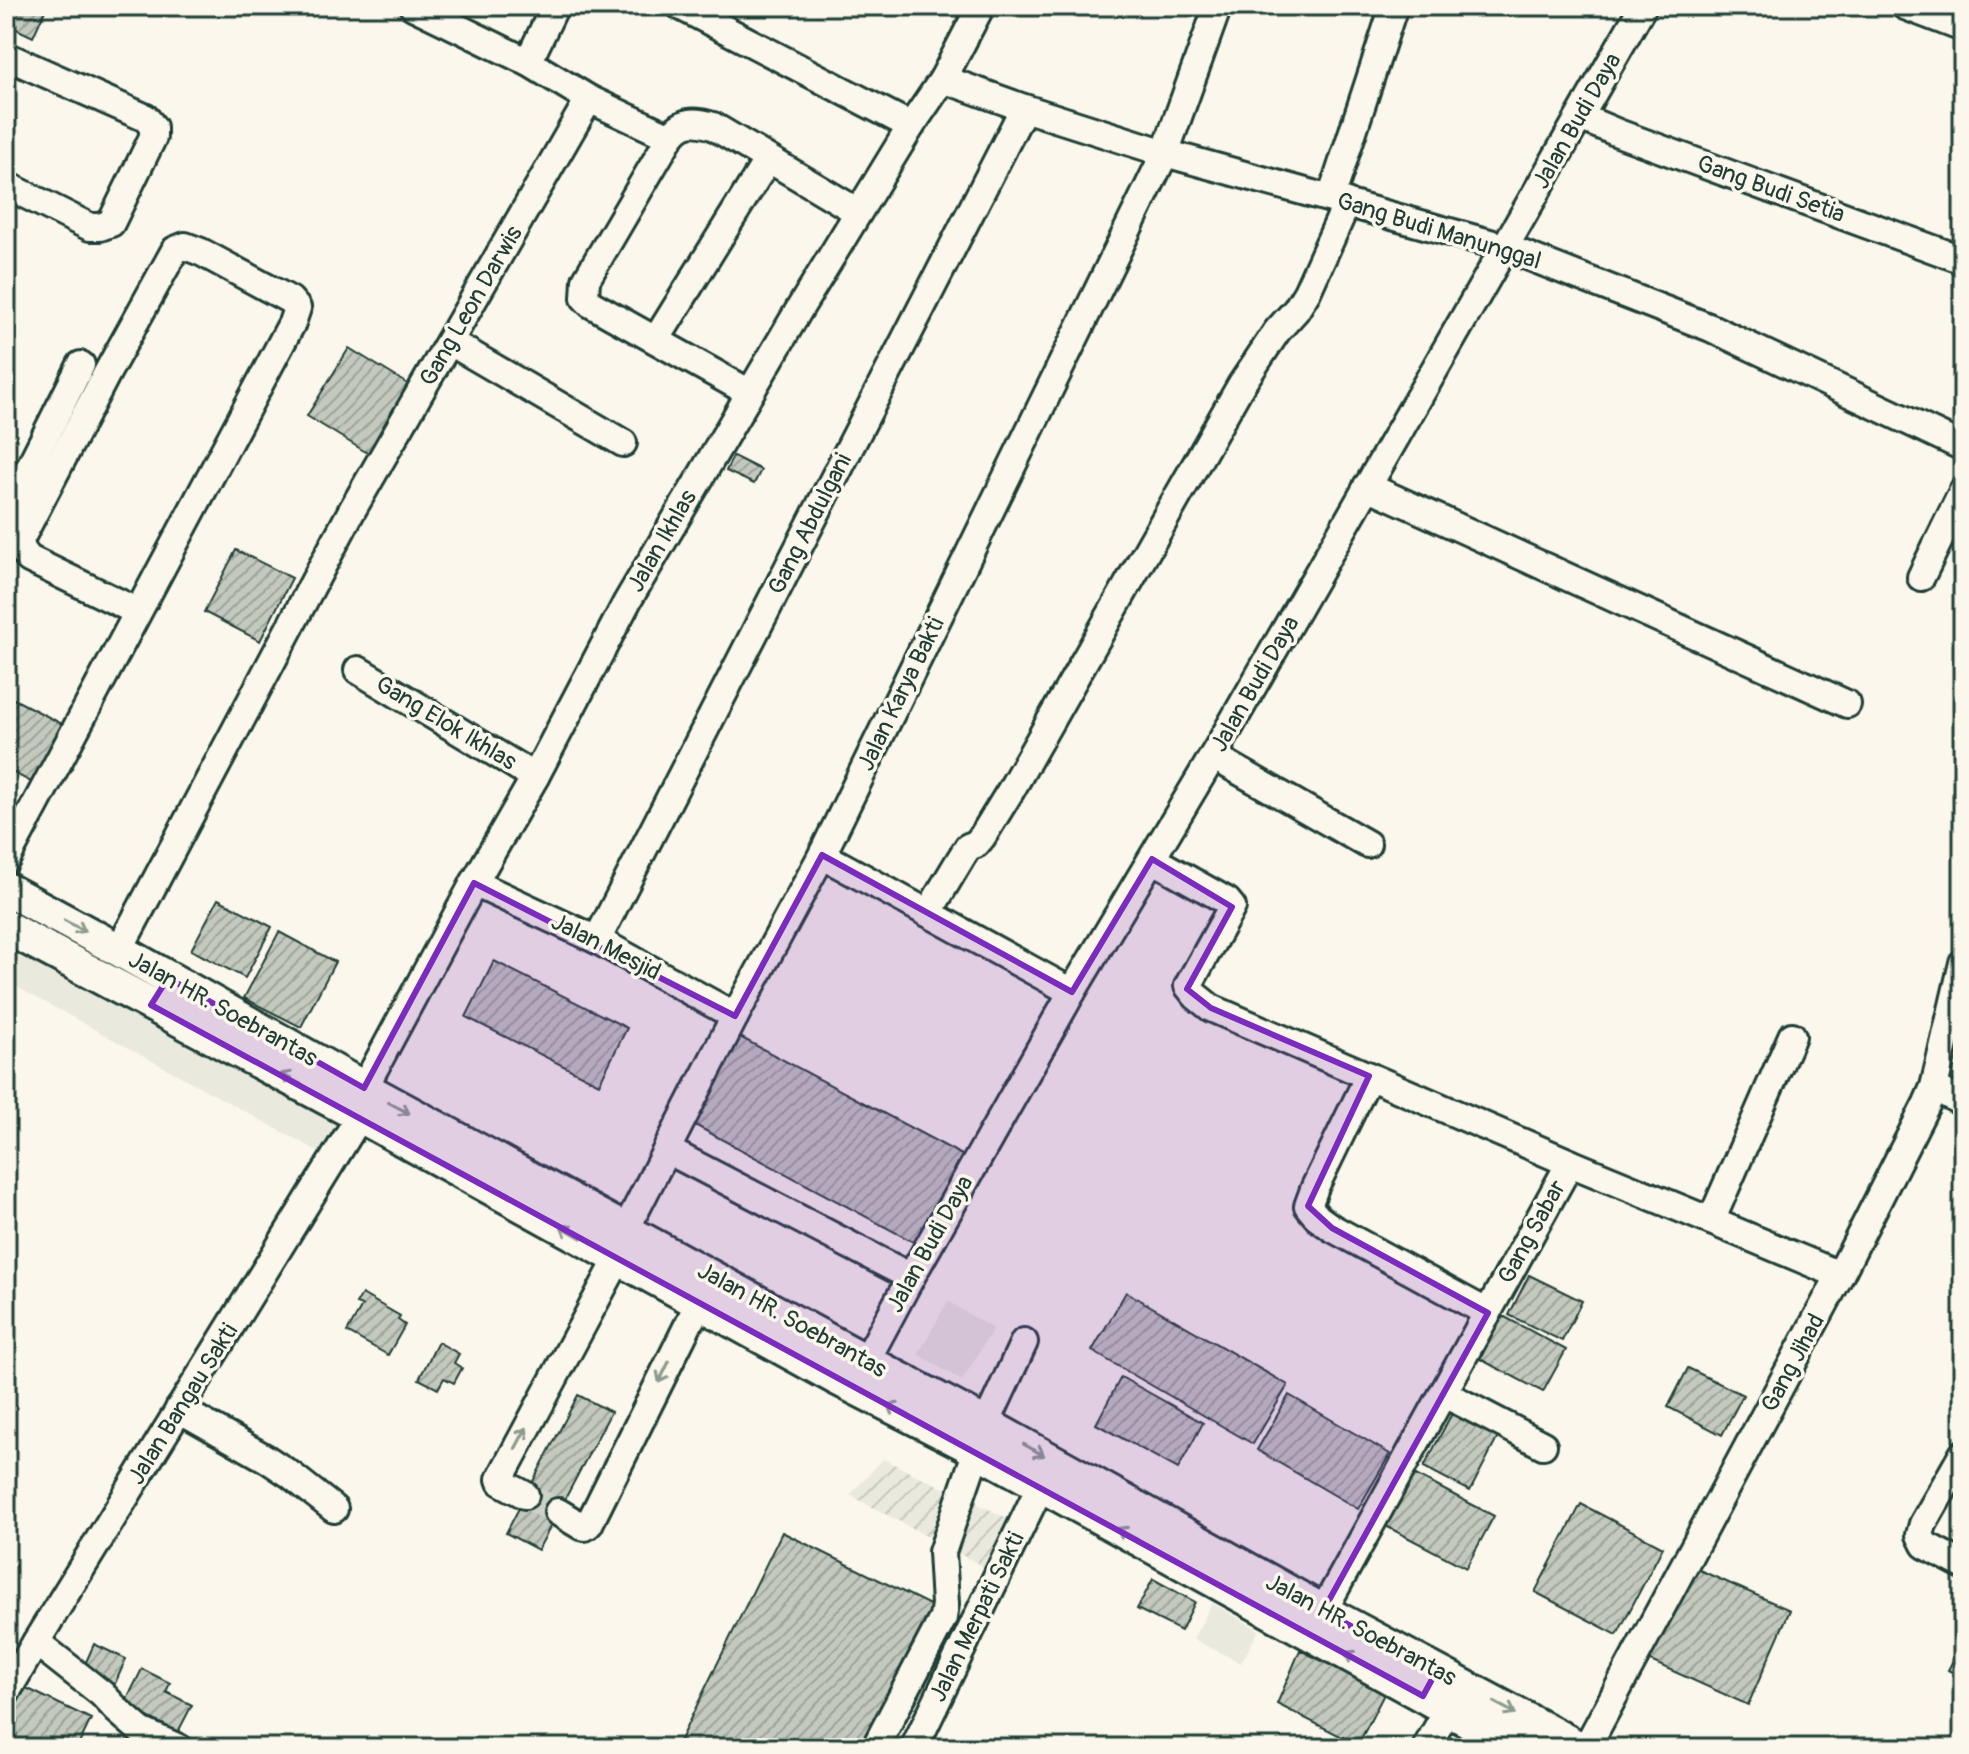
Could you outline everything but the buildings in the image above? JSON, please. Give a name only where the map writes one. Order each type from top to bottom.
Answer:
[{"type":"main road","name":"Jalan HR. Soebrantas","points":[[6,889],[168,978],[362,1102],[622,1244],[866,1361],[982,1437],[1040,1487],[1436,1692],[1583,1748]]},
{"type":"main road","name":"Jalan HR. Soebrantas","points":[[6,927],[151,1005],[362,1102]]},
{"type":"main road","points":[[151,1005],[168,978]]},
{"type":"main road","name":"Jalan HR. Soebrantas","points":[[622,1244],[699,1303],[836,1378],[982,1437],[1323,1611],[1518,1748]]},
{"type":"street","points":[[413,6],[528,62],[589,99],[670,137]]},
{"type":"street","points":[[528,62],[555,6]]},
{"type":"street","points":[[680,6],[911,126]]},
{"type":"street","name":"Jalan Ikhlas","points":[[362,1102],[474,883],[535,777],[627,602],[858,212],[943,79],[981,6]]},
{"type":"street","name":"Jalan Karya Bakti","points":[[525,1495],[500,1479],[622,1244],[735,1016],[822,855],[1165,153],[1218,6]]},
{"type":"street","points":[[928,913],[968,847],[982,837],[1011,790],[1241,385],[1307,292],[1339,201],[1394,6]]},
{"type":"street","name":"Jalan Budi Daya","points":[[866,1361],[1072,992],[1213,756],[1643,6]]},
{"type":"street","points":[[1905,6],[1963,28]]},
{"type":"street","points":[[6,56],[146,118],[153,127],[153,137],[111,223],[100,227],[90,227],[6,185]]},
{"type":"street","name":"Gang Budi Manunggal","points":[[943,79],[1165,153],[1504,247],[1711,328],[1963,447]]},
{"type":"street","name":"Gang Leon Darwis","points":[[119,950],[351,512],[589,99]]},
{"type":"street","name":"Gang Abdulgani","points":[[597,940],[1024,108]]},
{"type":"street","name":"Gang Budi Setia","points":[[1580,117],[1963,260]]},
{"type":"street","points":[[750,393],[585,298],[586,280],[670,137],[681,125],[691,121],[713,126],[858,212]]},
{"type":"street","points":[[656,340],[768,159]]},
{"type":"street","points":[[6,860],[292,323],[297,308],[290,300],[185,246],[175,250],[20,540],[22,550],[29,559],[138,612]]},
{"type":"street","points":[[450,342],[623,443]]},
{"type":"street","points":[[6,514],[81,365]]},
{"type":"street","points":[[1367,486],[1847,704]]},
{"type":"street","points":[[1921,577],[1954,534],[1963,491]]},
{"type":"street","name":"Gang Elok Ikhlas","points":[[358,670],[535,777]]},
{"type":"street","points":[[1213,756],[1367,844]]},
{"type":"street","points":[[822,855],[1072,992]]},
{"type":"street","points":[[1152,859],[1227,901],[1232,907],[1188,986],[1211,1008],[1570,1163]]},
{"type":"street","name":"Jalan Mesjid","points":[[474,883],[597,940],[735,1016]]},
{"type":"street","name":"Gang Jihad","points":[[1583,1748],[1840,1275],[1934,1087],[1963,963]]},
{"type":"street","points":[[1711,1221],[1792,1036]]},
{"type":"street","points":[[1369,1076],[1308,1206],[1332,1228],[1488,1313]]},
{"type":"street","points":[[1934,1087],[1963,1103]]},
{"type":"street","name":"Jalan Bangau Sakti","points":[[6,1693],[362,1102]]},
{"type":"street","points":[[667,1150],[911,1277]]},
{"type":"street","name":"Gang Sabar","points":[[1323,1611],[1570,1163],[1840,1275]]},
{"type":"street","points":[[558,1512],[581,1526],[589,1524],[699,1303]]},
{"type":"street","points":[[875,1748],[943,1618],[942,1552],[982,1437],[1024,1342]]},
{"type":"street","points":[[1443,1393],[1543,1445]]},
{"type":"street","points":[[179,1409],[267,1459],[334,1509]]},
{"type":"street","points":[[1963,1454],[1923,1524],[1920,1535],[1925,1545],[1963,1565]]},
{"type":"street","name":"Jalan Merpati Sakti","points":[[914,1748],[1040,1487]]},
{"type":"street","points":[[36,1642],[102,1694],[141,1731],[179,1748]]},
{"type":"street","points":[[1426,1748],[1436,1692]]},
{"type":"highlighted area","points":[[822,855],[1072,992],[1152,859],[1232,907],[1187,989],[1211,1008],[1369,1076],[1308,1206],[1332,1228],[1488,1313],[1323,1611],[1436,1672],[1423,1696],[151,1005],[168,978],[364,1088],[474,883],[735,1016]]},
{"type":"shaded area","points":[[6,941],[343,1122],[323,1154],[6,981]]},
{"type":"shaded area","points":[[948,1301],[993,1329],[962,1381],[918,1354]]},
{"type":"shaded area","points":[[883,1459],[1007,1518],[986,1568],[850,1495]]},
{"type":"shaded area","points":[[1212,1603],[1259,1630],[1241,1663],[1193,1639]]},
{"type":"tunnel","points":[[525,1495],[558,1512]]}]
